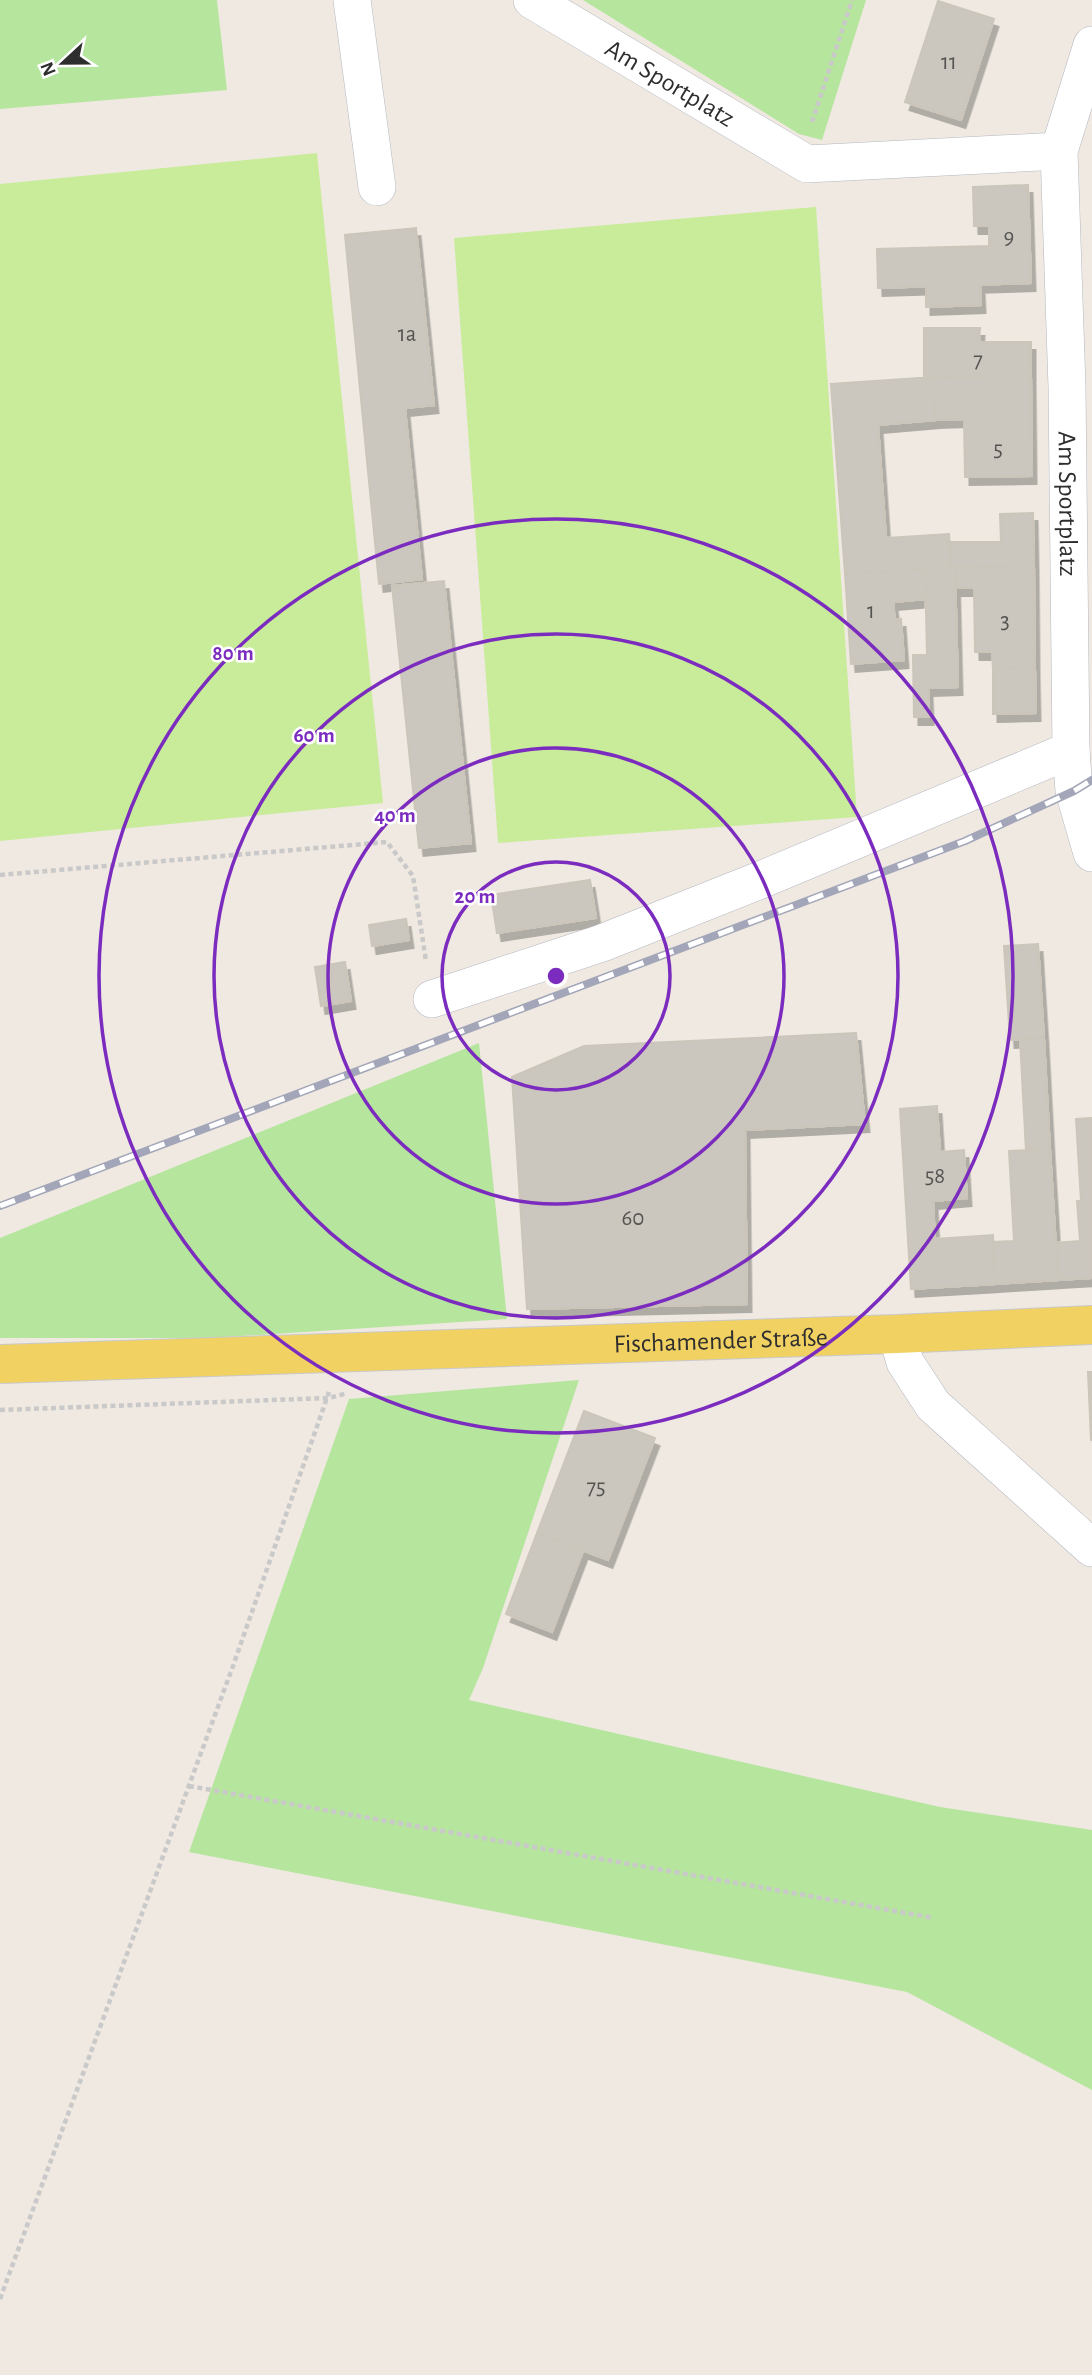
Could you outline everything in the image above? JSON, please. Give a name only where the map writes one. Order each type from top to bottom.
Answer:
[{"type":"main road","name":"Fischamender Straße","points":[[0,1364],[1092,1325]]},
{"type":"street","points":[[352,0],[377,187]]},
{"type":"street","name":"Am Sportplatz","points":[[532,0],[807,164],[1059,151]]},
{"type":"street","name":"Am Sportplatz","points":[[1092,46],[1059,151],[1079,386],[1070,750],[1074,791],[1092,853]]},
{"type":"street","points":[[432,999],[603,943],[1070,750]]},
{"type":"street","points":[[897,1334],[905,1362],[933,1405],[1092,1548]]},
{"type":"path","points":[[799,160],[852,0]]},
{"type":"path","points":[[0,875],[387,842],[413,876],[432,999]]},
{"type":"path","points":[[0,1410],[328,1398],[189,1786],[0,2299]]},
{"type":"path","points":[[189,1786],[934,1919]]},
{"type":"green space","points":[[0,0],[217,0],[227,90],[0,109]]},
{"type":"green space","points":[[583,0],[866,0],[822,140],[799,134]]},
{"type":"green space","points":[[317,153],[383,803],[0,841],[0,184]]},
{"type":"green space","points":[[816,207],[857,817],[498,843],[454,238]]},
{"type":"green space","points":[[479,1043],[507,1319],[211,1338],[0,1338],[0,1238]]},
{"type":"green space","points":[[579,1380],[483,1668],[469,1700],[940,1807],[1092,1830],[1092,2090],[907,1992],[189,1852],[349,1399]]},
{"type":"building","points":[[938,1],[994,19],[961,120],[905,102]]},
{"type":"building","points":[[1028,185],[1031,283],[878,288],[877,249],[989,246],[989,226],[974,226],[973,187]]},
{"type":"building","points":[[416,228],[434,405],[405,408],[422,579],[379,584],[345,235]]},
{"type":"building","points":[[980,285],[981,305],[926,307],[926,286]]},
{"type":"building","points":[[924,328],[980,328],[979,342],[1031,342],[1031,376],[924,377]]},
{"type":"building","points":[[1031,376],[1032,476],[965,477],[964,419],[935,420],[933,377]]},
{"type":"building","points":[[933,377],[935,420],[878,425],[886,538],[949,534],[951,567],[845,574],[831,384]]},
{"type":"building","points":[[1033,513],[1034,566],[951,567],[950,542],[1001,542],[1000,514]]},
{"type":"building","points":[[1034,566],[1035,668],[993,669],[992,652],[975,652],[974,588],[956,588],[955,567]]},
{"type":"building","points":[[955,567],[958,687],[928,688],[929,717],[914,717],[913,655],[927,655],[925,569]]},
{"type":"building","points":[[925,569],[926,599],[893,602],[895,620],[901,619],[904,660],[851,664],[845,574]]},
{"type":"building","points":[[444,581],[471,843],[419,848],[392,586]]},
{"type":"building","points":[[1035,668],[1036,713],[993,714],[993,669]]},
{"type":"building","points":[[590,880],[596,918],[497,933],[491,895]]},
{"type":"building","points":[[406,919],[409,940],[372,946],[369,925]]},
{"type":"building","points":[[1038,944],[1044,1038],[1010,1040],[1004,946]]},
{"type":"building","points":[[345,962],[351,1001],[321,1006],[315,967]]},
{"type":"building","points":[[856,1033],[865,1124],[745,1130],[747,1304],[527,1309],[512,1077],[584,1046]]},
{"type":"building","points":[[1044,1038],[1050,1149],[1026,1151],[1020,1039]]},
{"type":"building","points":[[937,1106],[940,1152],[964,1150],[967,1198],[933,1201],[935,1239],[993,1235],[995,1284],[911,1289],[900,1109]]},
{"type":"building","points":[[1092,1118],[1092,1278],[1058,1280],[1056,1243],[1080,1241],[1077,1201],[1081,1201],[1076,1119]]},
{"type":"building","points":[[1050,1149],[1058,1280],[995,1284],[993,1242],[1014,1241],[1009,1151]]},
{"type":"building","points":[[1088,1372],[1092,1372],[1092,1440],[1091,1440]]},
{"type":"building","points":[[584,1411],[655,1438],[608,1560],[537,1533]]},
{"type":"building","points":[[537,1533],[583,1551],[552,1632],[506,1614]]},
{"type":"railway","points":[[0,1206],[965,841],[1074,791],[1092,780]]}]
